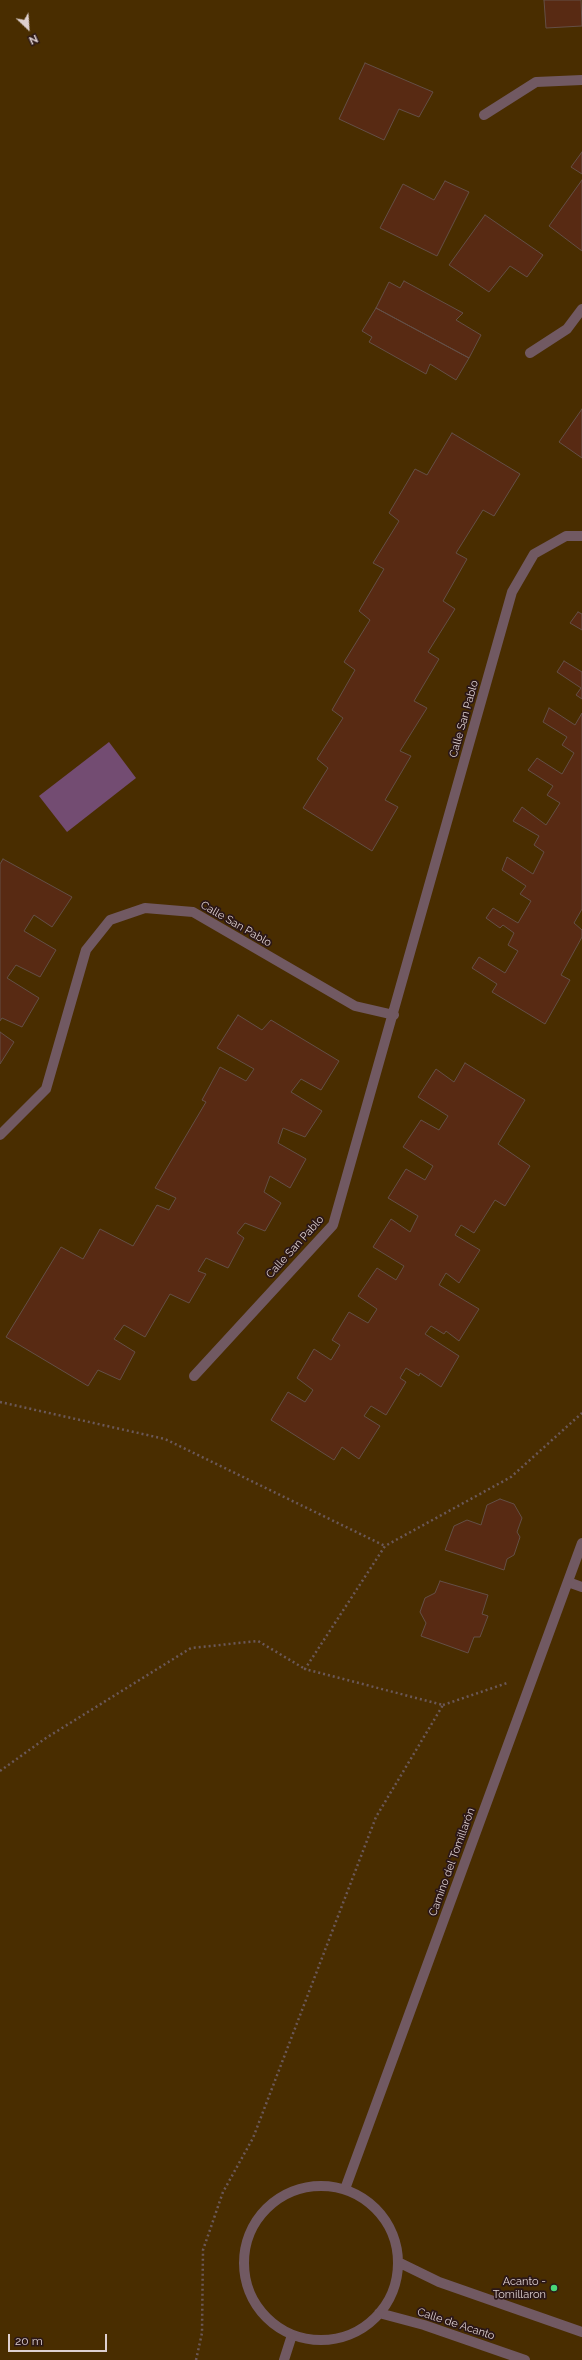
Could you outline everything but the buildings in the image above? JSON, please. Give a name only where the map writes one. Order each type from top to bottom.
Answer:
[{"type":"street","points":[[484,115],[536,82],[582,80]]},
{"type":"street","points":[[530,353],[567,329],[582,309]]},
{"type":"street","name":"Calle San Pablo","points":[[194,1376],[333,1225],[394,1015],[512,592],[534,554],[566,536],[582,536]]},
{"type":"street","name":"Calle San Pablo","points":[[0,1135],[46,1089],[86,950],[110,920],[145,908],[193,912],[355,1006],[394,1015]]},
{"type":"street","name":"Camino del Tomillarón","points":[[345,2189],[582,1543]]},
{"type":"street","points":[[568,1582],[582,1586]]},
{"type":"street","points":[[314,2186],[345,2189],[372,2205],[392,2231],[398,2262],[393,2290],[379,2313],[354,2333],[322,2340],[292,2335],[270,2322],[250,2295],[243,2256],[253,2224],[281,2196],[314,2186]]},
{"type":"street","points":[[398,2262],[439,2282],[582,2332]]},
{"type":"street","name":"Calle de Acanto","points":[[379,2313],[424,2325],[525,2360]]},
{"type":"street","points":[[284,2360],[292,2335]]},
{"type":"path","points":[[0,1402],[165,1438],[385,1546]]},
{"type":"path","points":[[306,1669],[385,1546],[511,1477],[582,1413]]},
{"type":"path","points":[[0,1771],[46,1738],[191,1648],[258,1641],[306,1669],[443,1705],[534,1674]]},
{"type":"path","points":[[196,2360],[202,2333],[203,2250],[223,2192],[253,2138],[376,1817],[443,1705]]},
{"type":"shaded area","points":[[0,0],[582,0],[582,2360],[0,2360]]},
{"type":"shaded area","points":[[109,742],[136,778],[67,832],[39,796]]},
{"type":"place","name":"Acanto - Tomillaron","points":[[554,2288]]}]
